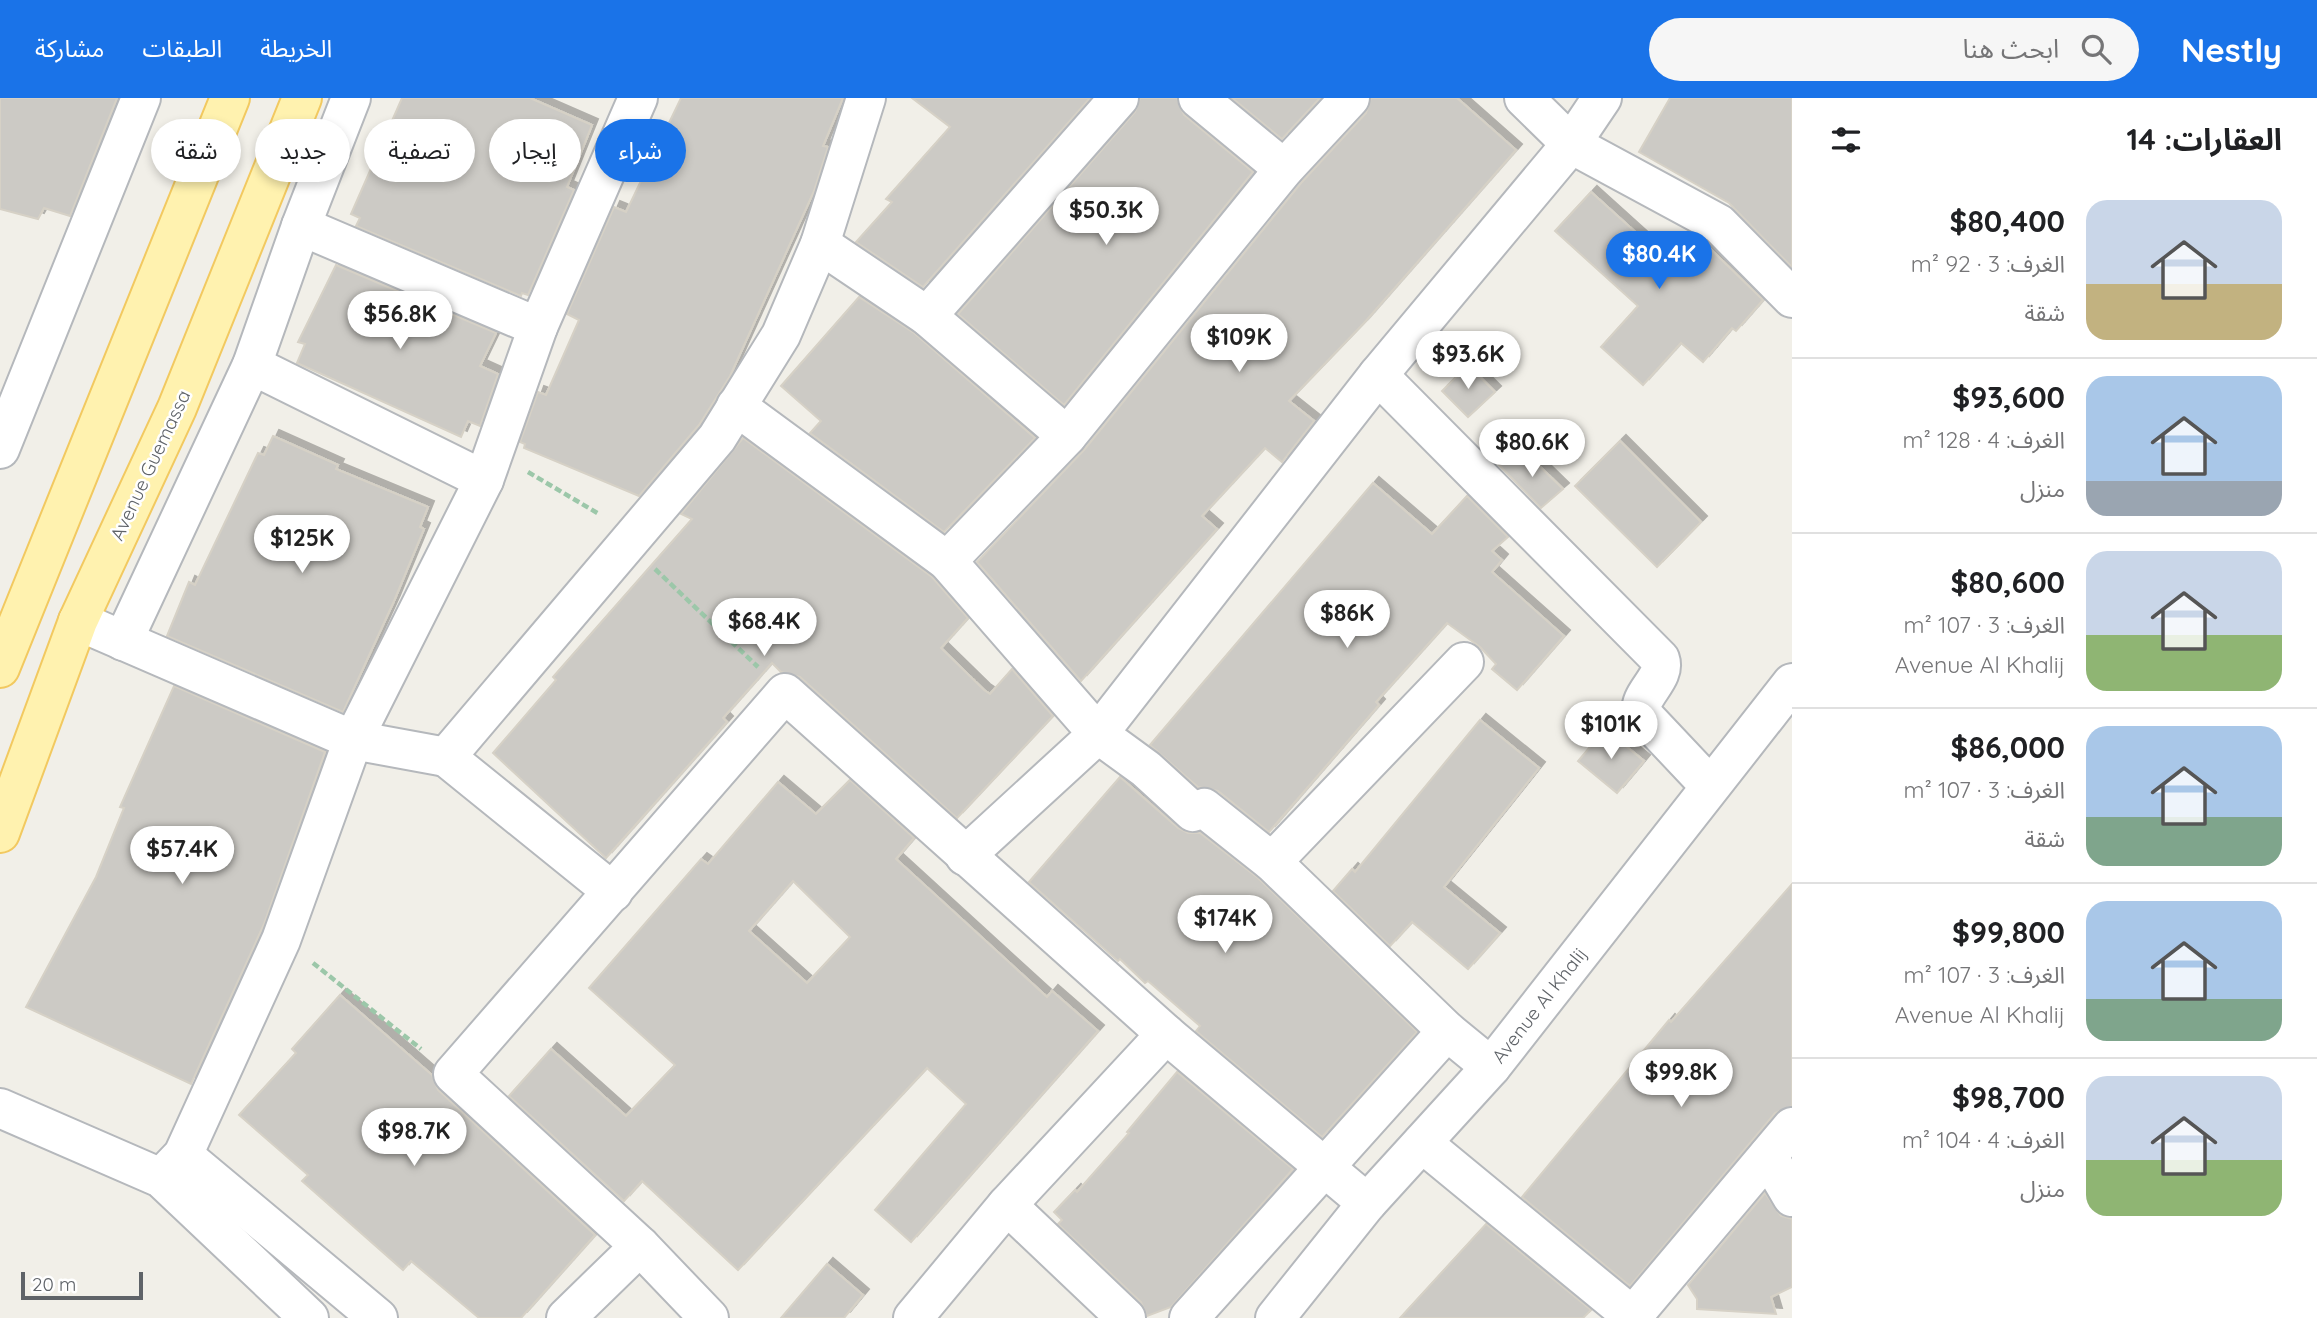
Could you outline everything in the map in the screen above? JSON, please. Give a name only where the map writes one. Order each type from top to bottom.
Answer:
[{"type":"main road","points":[[0,668],[230,98]]},
{"type":"main road","name":"Avenue Guemassa","points":[[0,833],[78,621],[177,408],[302,98]]},
{"type":"street","points":[[0,449],[141,98]]},
{"type":"street","points":[[122,641],[252,365],[301,226],[351,98]]},
{"type":"street","points":[[446,757],[717,438],[781,335],[820,244],[866,98]]},
{"type":"street","points":[[927,316],[1119,98]]},
{"type":"street","points":[[1198,98],[1284,169]]},
{"type":"street","points":[[947,561],[1067,436],[1284,169],[1350,98]]},
{"type":"street","points":[[1524,98],[1571,144],[1719,224],[1792,298]]},
{"type":"street","points":[[965,856],[1098,733],[1378,375],[1571,144],[1602,98]]},
{"type":"street","points":[[172,1166],[281,940],[353,740],[489,466],[538,327],[634,99]]},
{"type":"street","points":[[301,226],[538,327]]},
{"type":"street","points":[[820,244],[927,316],[1067,436]]},
{"type":"street","points":[[252,365],[489,466]]},
{"type":"street","points":[[1378,375],[1660,659],[1662,668],[1640,705],[1642,714],[1709,785]]},
{"type":"street","points":[[736,406],[947,561],[1098,733],[1146,769],[1194,812],[1204,808],[1272,862],[1447,1031],[1491,1067]]},
{"type":"street","points":[[78,621],[353,740],[446,757],[613,892]]},
{"type":"street","points":[[1272,862],[1464,662]]},
{"type":"street","name":"Avenue Al Khalij","points":[[1275,1318],[1367,1203],[1491,1067],[1709,785],[1792,683]]},
{"type":"street","points":[[709,1318],[640,1246],[453,1074],[785,694],[1166,1034],[1367,1203]]},
{"type":"street","points":[[1189,1318],[1447,1031]]},
{"type":"street","points":[[913,1318],[1007,1205],[1166,1034]]},
{"type":"street","points":[[0,1108],[172,1166],[378,1318]]},
{"type":"street","points":[[1422,1143],[1631,1316],[1792,1127]]},
{"type":"street","points":[[1768,1156],[1792,1197]]},
{"type":"street","points":[[172,1166],[309,1318]]},
{"type":"street","points":[[1007,1205],[1126,1318]]},
{"type":"street","points":[[566,1318],[640,1246]]},
{"type":"path","points":[[489,466],[604,517],[785,694]]},
{"type":"path","points":[[281,940],[340,983],[453,1074]]},
{"type":"building","points":[[0,98],[117,98],[70,216],[44,208],[38,219],[0,209]]},
{"type":"building","points":[[402,98],[530,98],[578,119],[489,119],[489,182],[569,182],[567,187],[574,190],[528,295],[522,293],[521,296],[356,226],[360,218],[351,214],[365,182],[475,182],[475,119],[393,119]]},
{"type":"building","points":[[681,98],[843,98],[823,146],[828,147],[814,191],[730,376],[699,425],[639,496],[524,448],[525,444],[520,442],[538,392],[546,395],[579,320],[567,314],[614,207],[626,212],[640,182],[686,182],[686,119],[671,119]]},
{"type":"building","points":[[912,98],[1090,98],[923,287],[856,242],[892,202],[886,199],[950,127]]},
{"type":"building","points":[[1140,98],[1177,98],[1184,115],[1253,172],[1064,405],[958,314],[1135,112]]},
{"type":"building","points":[[1232,98],[1320,98],[1282,139]]},
{"type":"building","points":[[1371,98],[1457,98],[1516,150],[1364,323],[1289,401],[1314,421],[1282,462],[1265,448],[1202,516],[1217,529],[1081,681],[977,562],[1084,450],[1301,183],[1366,113]]},
{"type":"building","points":[[1670,98],[1792,98],[1792,267],[1729,203],[1639,152]]},
{"type":"building","points":[[581,120],[592,125],[581,152]]},
{"type":"building","points":[[1591,192],[1674,267],[1699,238],[1763,300],[1736,331],[1732,328],[1703,362],[1681,343],[1643,385],[1601,347],[1638,306],[1555,231]]},
{"type":"building","points":[[336,265],[496,333],[480,366],[498,374],[480,426],[468,421],[461,437],[297,363],[305,344],[298,342]]},
{"type":"building","points":[[859,297],[914,333],[1035,438],[944,532],[810,433],[821,421],[781,386]]},
{"type":"building","points":[[1468,365],[1495,392],[1468,417],[1442,391]]},
{"type":"building","points":[[273,436],[338,465],[336,469],[428,507],[420,527],[424,529],[343,712],[167,636],[189,582],[195,585],[258,453],[264,455]]},
{"type":"building","points":[[743,438],[932,577],[968,618],[941,648],[984,690],[990,694],[1012,669],[1053,716],[957,818],[800,677],[781,672],[772,663],[723,718],[727,722],[606,858],[493,753],[556,680],[553,677],[692,519],[681,514]]},
{"type":"building","points":[[1620,441],[1701,522],[1657,567],[1575,486]]},
{"type":"building","points":[[1525,452],[1563,489],[1541,508],[1499,465],[1506,458],[1513,464]]},
{"type":"building","points":[[1373,483],[1432,534],[1467,496],[1508,537],[1492,551],[1502,560],[1492,572],[1564,636],[1517,690],[1492,669],[1496,664],[1480,647],[1447,623],[1376,702],[1379,705],[1269,832],[1218,791],[1198,787],[1150,745]]},
{"type":"building","points":[[174,686],[325,752],[264,924],[191,1084],[26,1007],[96,877],[124,808],[120,807]]},
{"type":"building","points":[[1480,720],[1539,768],[1444,887],[1500,933],[1468,969],[1412,922],[1390,946],[1333,891],[1352,869],[1355,872]]},
{"type":"building","points":[[1605,729],[1644,761],[1617,793],[1578,761]]},
{"type":"building","points":[[1120,777],[1178,828],[1188,833],[1200,833],[1258,878],[1417,1032],[1322,1137],[1196,1031],[1200,1026],[1148,981],[1145,983],[1120,959],[1118,961],[1029,882]]},
{"type":"building","points":[[850,780],[914,838],[896,859],[1047,997],[1052,991],[1098,1031],[911,1242],[875,1210],[966,1104],[927,1068],[738,1270],[642,1181],[624,1201],[509,1096],[551,1049],[626,1116],[675,1065],[589,988],[701,859],[708,864],[778,782],[816,814]],"holes":[[[793,881],[850,937],[807,983],[749,931]]]},
{"type":"building","points":[[1792,884],[1792,1106],[1775,1113],[1630,1286],[1522,1197],[1669,1020],[1671,1022]]},
{"type":"building","points":[[340,995],[432,1075],[438,1090],[595,1235],[521,1318],[479,1318],[411,1261],[403,1270],[302,1181],[308,1175],[239,1115],[296,1053],[292,1049]]},
{"type":"building","points":[[1177,1072],[1293,1169],[1171,1307],[1147,1316],[1141,1302],[1058,1224],[1062,1220],[1054,1212],[1075,1190],[1077,1192],[1129,1133],[1127,1132]]},
{"type":"building","points":[[1765,1193],[1781,1216],[1792,1219],[1792,1287],[1771,1297],[1776,1314],[1697,1309],[1697,1299],[1688,1285]]},
{"type":"building","points":[[1486,1224],[1591,1310],[1583,1318],[1400,1318]]},
{"type":"building","points":[[827,1264],[863,1295],[844,1318],[781,1318]]}]
